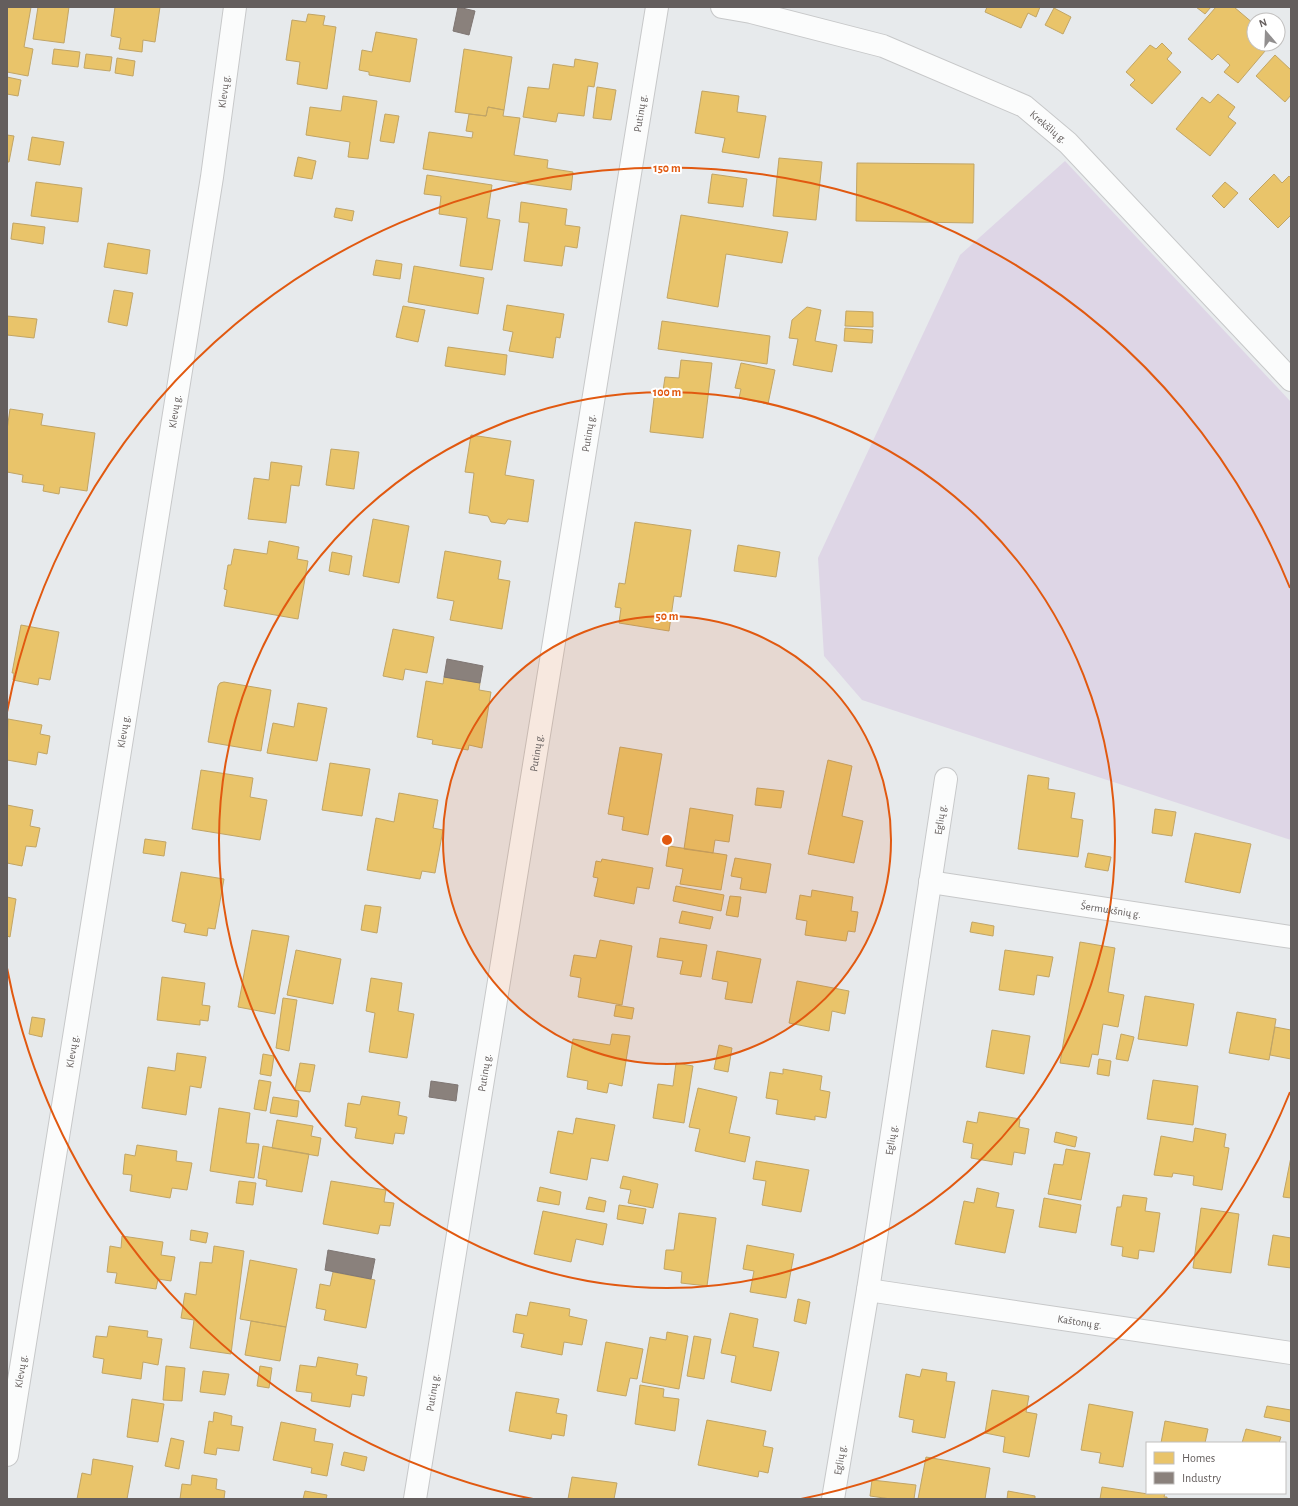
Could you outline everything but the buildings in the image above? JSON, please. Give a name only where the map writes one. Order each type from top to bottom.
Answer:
[{"type":"street","name":"Klevų g.","points":[[7,1455],[210,185],[235,7]]},
{"type":"street","name":"Putinų g.","points":[[415,1499],[657,7]]},
{"type":"street","name":"Krekšlių g.","points":[[722,7],[751,12],[883,46],[1024,106],[1068,143],[1291,380]]},
{"type":"street","name":"Eglių g.","points":[[833,1499],[868,1290],[946,779]]},
{"type":"street","name":"Šermukšnių g.","points":[[930,882],[1291,937]]},
{"type":"street","name":"Kaštonų g.","points":[[868,1290],[1291,1353]]},
{"type":"shaded area","points":[[1065,161],[1291,402],[1291,840],[862,700],[824,656],[818,558],[960,255]]}]
